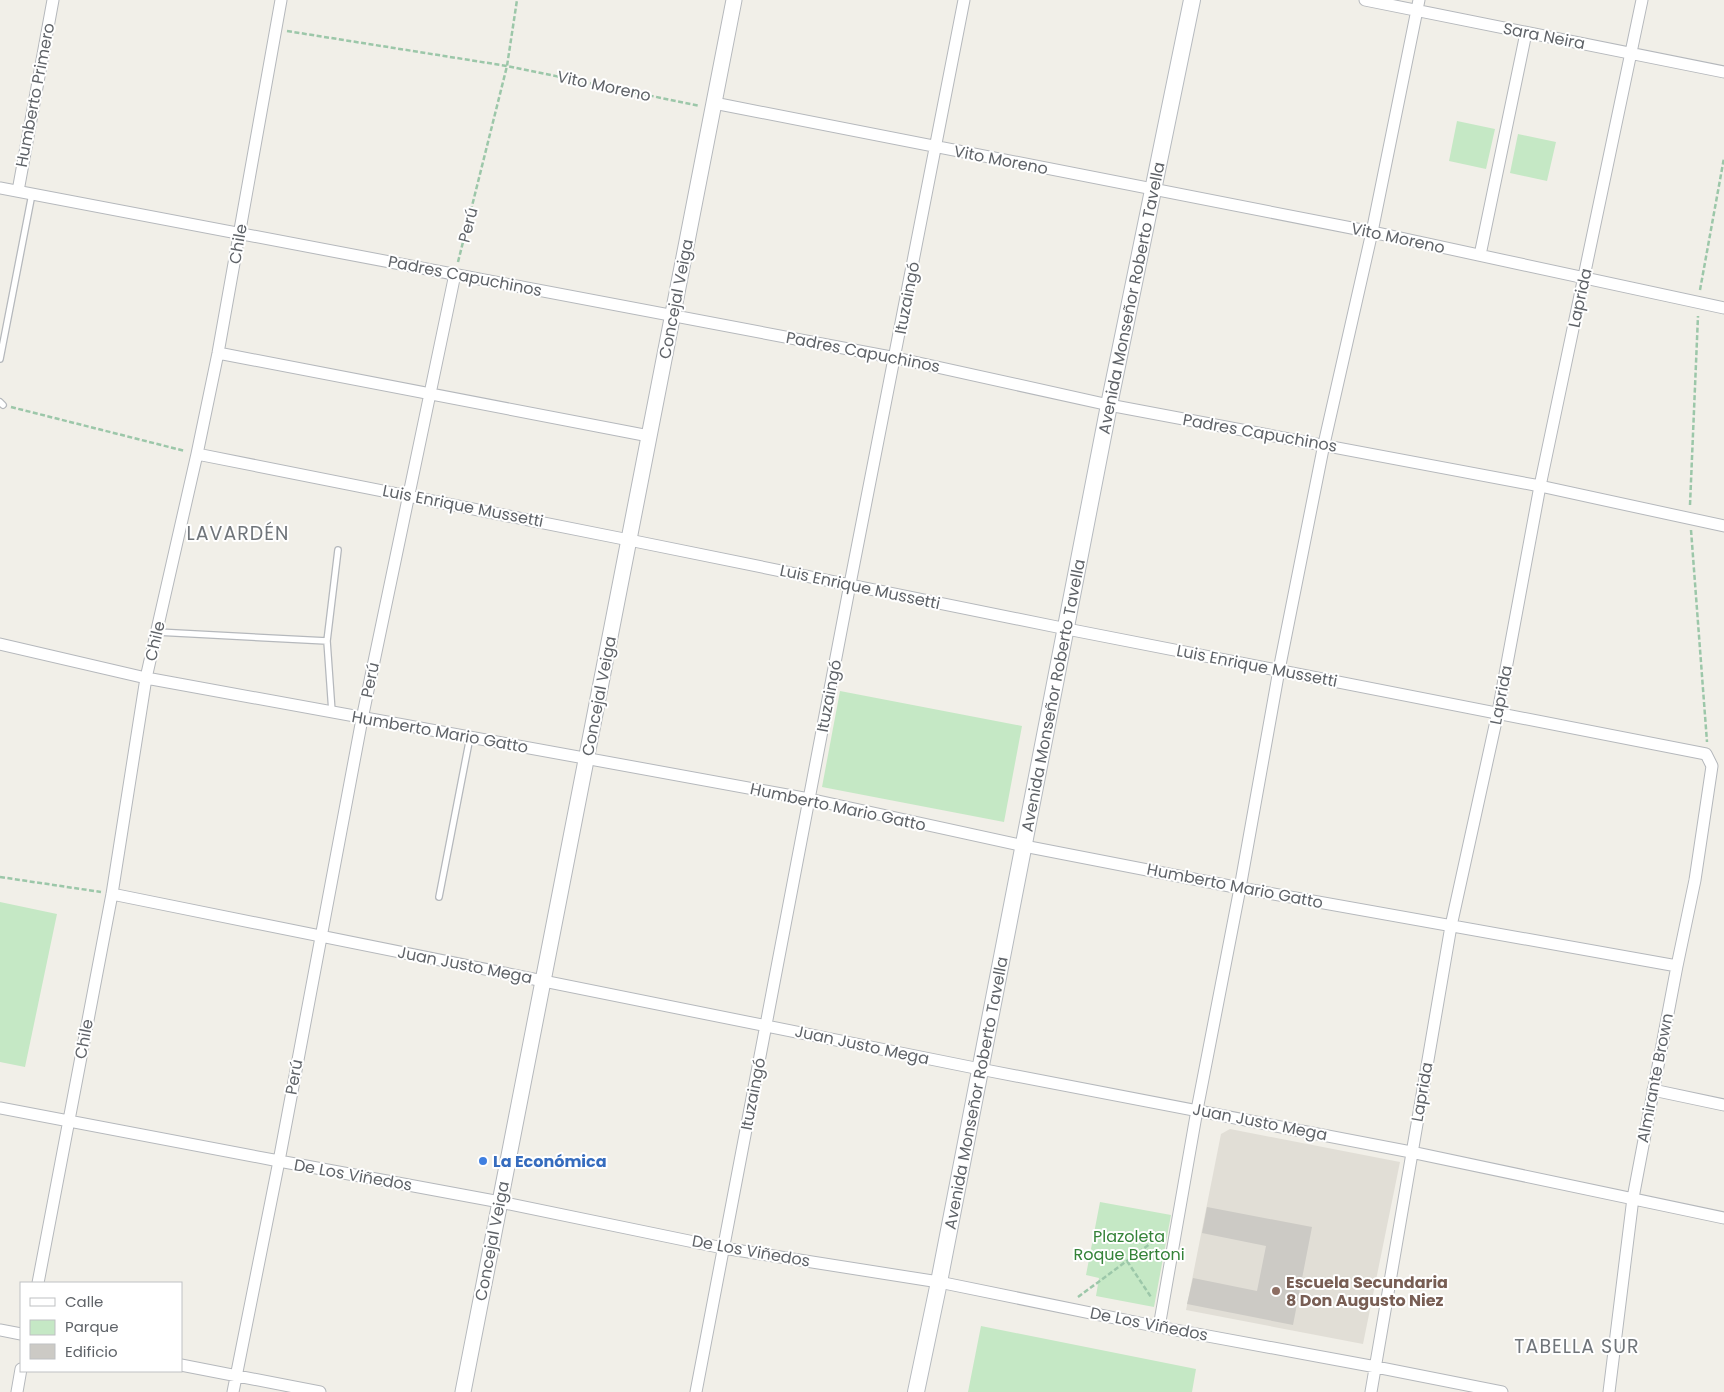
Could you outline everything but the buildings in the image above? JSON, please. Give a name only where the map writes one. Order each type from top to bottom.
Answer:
[{"type":"main road","name":"Avenida Monseñor Roberto Tavella","points":[[916,1392],[1109,405],[1192,0]]},
{"type":"street","name":"Humberto Primero","points":[[18,191],[53,0]]},
{"type":"street","name":"Chile","points":[[38,1282],[112,894],[146,678],[218,353],[281,0]]},
{"type":"street","name":"Concejal Veiga","points":[[463,1392],[734,0]]},
{"type":"street","name":"Ituzaingó","points":[[696,1392],[850,584],[937,148],[964,0]]},
{"type":"street","name":"Sara Neira","points":[[1365,0],[1418,5],[1526,33],[1724,72]]},
{"type":"street","name":"Laprida","points":[[1371,1392],[1451,926],[1498,712],[1540,486],[1642,0]]},
{"type":"street","points":[[1159,1327],[1197,1110],[1240,888],[1279,670],[1324,444],[1372,232],[1418,5]]},
{"type":"street","points":[[1480,255],[1526,33]]},
{"type":"street","name":"Vito Moreno","points":[[714,103],[1372,232],[1724,308]]},
{"type":"street","name":"Padres Capuchinos","points":[[0,188],[896,358],[1109,405],[1540,486],[1724,526]]},
{"type":"street","name":"Perú","points":[[233,1392],[279,1161],[362,719],[455,274]]},
{"type":"street","points":[[218,353],[649,436]]},
{"type":"street","name":"Luis Enrique Mussetti","points":[[197,454],[1066,629],[1706,754],[1712,766]]},
{"type":"street","name":"Humberto Mario Gatto","points":[[0,644],[146,678],[362,719],[809,799],[1024,846],[1240,888],[1677,966]]},
{"type":"street","name":"Almirante Brown","points":[[1609,1392],[1633,1198],[1695,880],[1712,766]]},
{"type":"street","name":"Juan Justo Mega","points":[[112,894],[980,1069],[1411,1152],[1724,1218]]},
{"type":"street","points":[[1653,1090],[1724,1105]]},
{"type":"street","name":"De Los Viñedos","points":[[0,1108],[500,1202],[723,1248],[939,1282],[1159,1327],[1502,1392]]},
{"type":"street","points":[[0,1330],[20,1334]]},
{"type":"street","points":[[182,1365],[320,1392]]},
{"type":"street","points":[[17,1392],[20,1372]]},
{"type":"lane","points":[[0,359],[32,194]]},
{"type":"lane","points":[[332,713],[327,641],[338,550]]},
{"type":"lane","points":[[157,632],[327,641]]},
{"type":"lane","points":[[439,897],[470,738]]},
{"type":"path","name":"Perú","points":[[455,274],[507,66],[517,0]]},
{"type":"path","name":"Vito Moreno","points":[[276,30],[507,66],[699,106],[714,103]]},
{"type":"path","points":[[1707,746],[1690,520],[1698,301],[1724,158]]},
{"type":"path","points":[[1,403],[197,454]]},
{"type":"path","points":[[0,876],[112,894]]},
{"type":"path","points":[[1064,1307],[1177,1224]]},
{"type":"path","points":[[1127,1261],[1162,1313]]},
{"type":"shaded area","points":[[1230,1129],[1400,1162],[1363,1344],[1186,1310],[1221,1134]]},
{"type":"green space","points":[[1457,121],[1495,129],[1486,169],[1449,161]]},
{"type":"green space","points":[[1518,134],[1556,142],[1547,181],[1510,173]]},
{"type":"green space","points":[[840,691],[1022,726],[1004,822],[822,787]]},
{"type":"green space","points":[[0,902],[57,914],[25,1067],[0,1062]]},
{"type":"green space","name":"Plazoleta Roque Bertoni","points":[[1100,1202],[1171,1215],[1154,1307],[1096,1296],[1099,1278],[1086,1275]]},
{"type":"green space","points":[[981,1326],[1196,1369],[1192,1392],[968,1392]]},
{"type":"place","name":"La Económica","points":[[483,1161]]},
{"type":"place","name":"Escuela Secundaria 8 Don Augusto Niez","points":[[1276,1291]]},
{"type":"district","name":"LAVARDÉN","points":[[238,533]]},
{"type":"district","name":"TABELLA SUR","points":[[1577,1346]]}]
